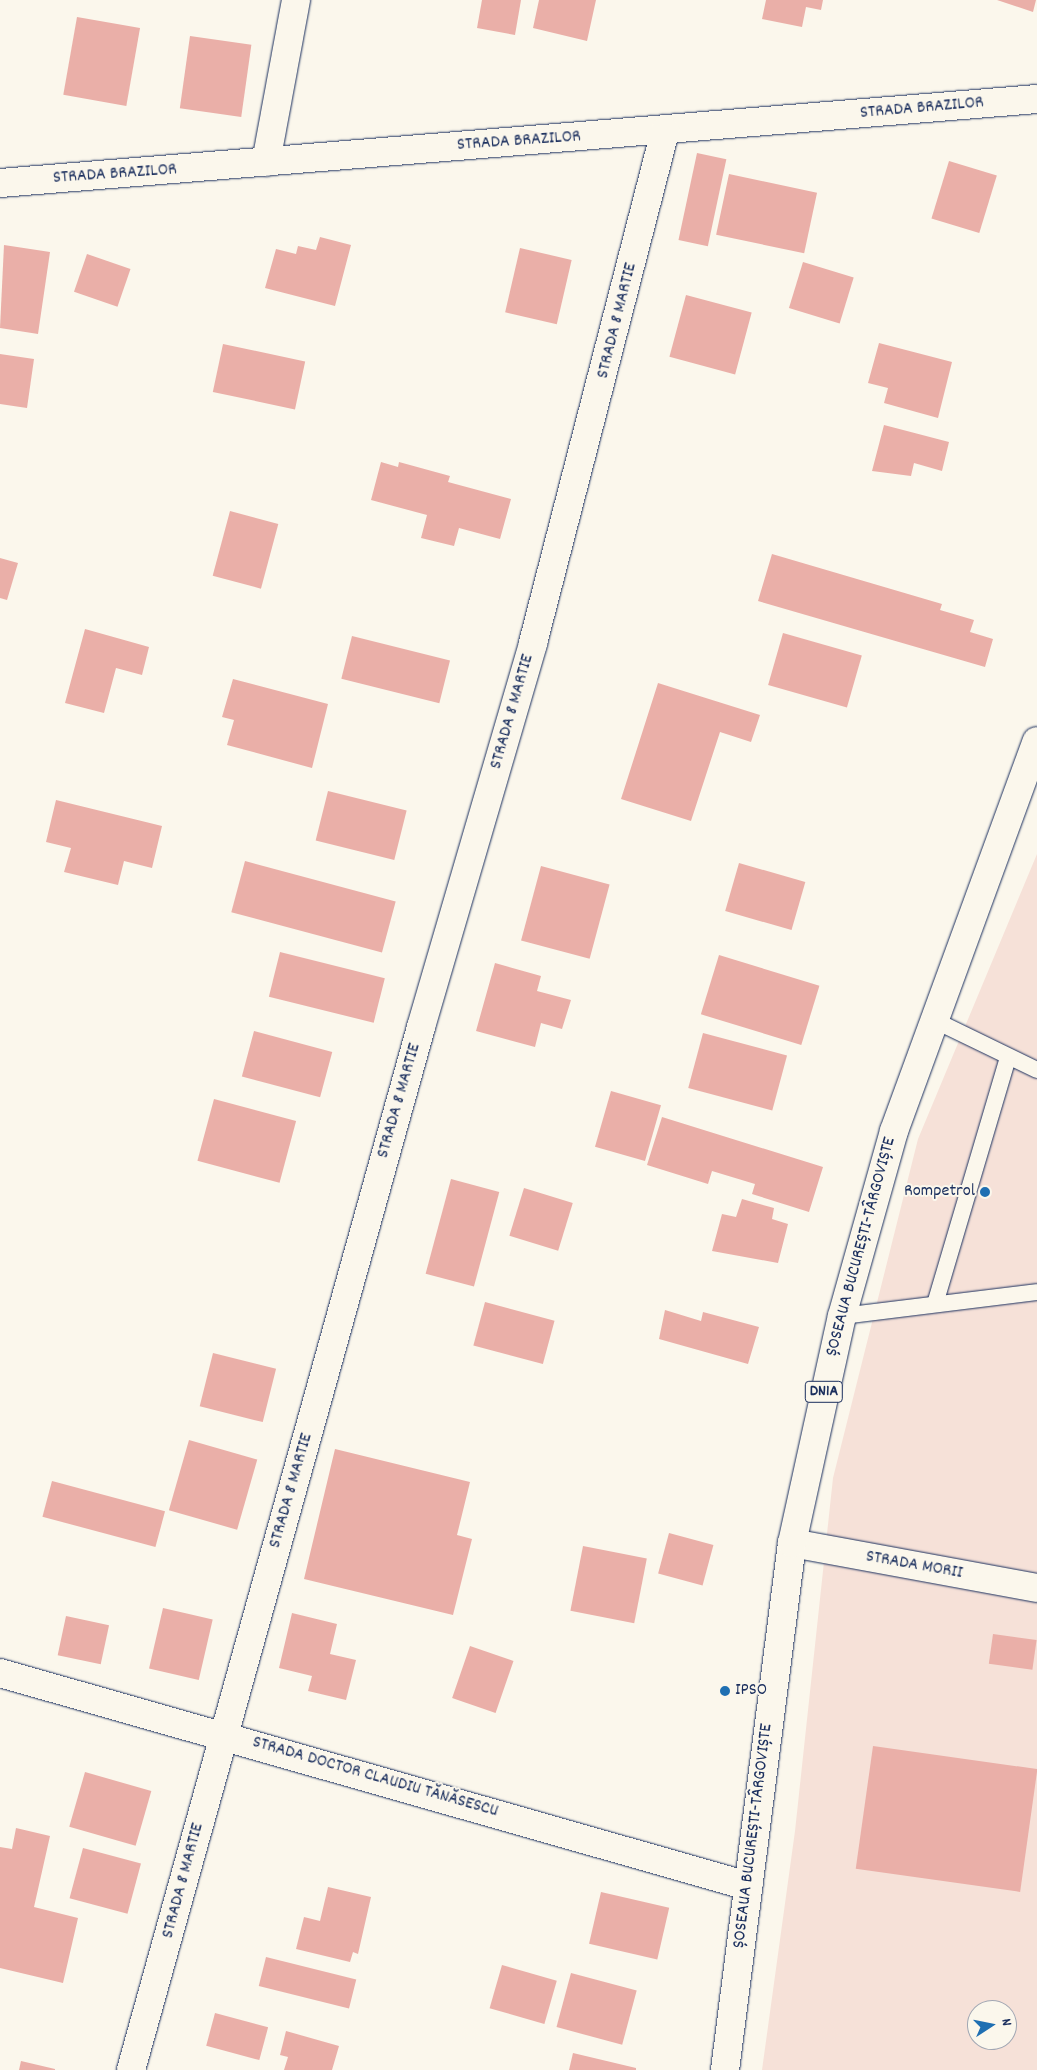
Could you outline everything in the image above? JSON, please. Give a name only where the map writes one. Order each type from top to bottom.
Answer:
[{"type":"street","points":[[266,162],[296,0]]},
{"type":"street","name":"STRADA BRAZILOR","points":[[0,183],[665,131],[1037,99]]},
{"type":"street","name":"STRADA 8 MARTIE","points":[[132,2070],[224,1734],[533,642],[665,131]]},
{"type":"street","name":"ȘOSEAUA BUCUREȘTI-TÂRGOVIȘTE","points":[[725,2070],[792,1543],[842,1316],[894,1131],[936,1021],[1037,741]]},
{"type":"street","name":"STRADA MORII","points":[[792,1543],[1037,1588]]},
{"type":"street","name":"STRADA DOCTOR CLAUDIU TĂNĂSESCU","points":[[0,1673],[224,1734],[748,1886]]},
{"type":"lane","points":[[936,1021],[1037,1070]]},
{"type":"lane","points":[[935,1304],[1008,1057]]},
{"type":"lane","points":[[842,1316],[1037,1292]]},
{"type":"shaded area","points":[[1037,854],[1037,2070],[762,2070],[795,1831],[833,1478],[918,1139]]},
{"type":"building","points":[[482,0],[521,0],[515,35],[477,28]]},
{"type":"building","points":[[539,0],[596,0],[587,41],[533,28]]},
{"type":"building","points":[[766,0],[823,0],[821,10],[806,7],[802,27],[762,19]]},
{"type":"building","points":[[997,0],[1036,0],[1033,12]]},
{"type":"building","points":[[77,17],[140,28],[126,106],[63,95]]},
{"type":"building","points":[[190,36],[251,45],[241,117],[180,108]]},
{"type":"building","points":[[697,153],[726,159],[708,246],[678,240]]},
{"type":"building","points":[[949,161],[997,176],[979,233],[931,218]]},
{"type":"building","points":[[729,174],[817,193],[804,253],[716,235]]},
{"type":"building","points":[[320,237],[351,245],[335,306],[265,288],[276,249],[296,254],[298,246],[316,250]]},
{"type":"building","points":[[4,245],[50,252],[38,334],[0,328]]},
{"type":"building","points":[[520,248],[572,260],[557,324],[505,312]]},
{"type":"building","points":[[87,254],[130,269],[117,307],[74,292]]},
{"type":"building","points":[[803,262],[854,277],[840,323],[789,308]]},
{"type":"building","points":[[686,295],[752,313],[735,374],[669,357]]},
{"type":"building","points":[[879,343],[952,362],[938,418],[884,403],[888,388],[868,383]]},
{"type":"building","points":[[223,344],[305,361],[295,409],[213,392]]},
{"type":"building","points":[[0,354],[34,359],[27,408],[0,404]]},
{"type":"building","points":[[884,425],[949,442],[942,471],[914,463],[911,476],[872,471]]},
{"type":"building","points":[[381,462],[398,467],[399,462],[450,476],[448,482],[511,499],[500,539],[459,528],[454,546],[421,538],[427,515],[371,500]]},
{"type":"building","points":[[230,511],[278,524],[261,589],[213,576]]},
{"type":"building","points":[[772,554],[942,604],[940,610],[974,620],[970,632],[993,639],[985,667],[758,601]]},
{"type":"building","points":[[0,558],[18,563],[7,600],[0,598]]},
{"type":"building","points":[[85,629],[149,647],[142,675],[116,668],[104,713],[65,703]]},
{"type":"building","points":[[783,633],[862,656],[847,708],[768,685]]},
{"type":"building","points":[[352,636],[450,660],[439,703],[341,679]]},
{"type":"building","points":[[233,679],[328,704],[312,768],[227,745],[234,720],[222,717]]},
{"type":"building","points":[[658,683],[760,715],[751,742],[720,732],[691,821],[621,799]]},
{"type":"building","points":[[328,791],[407,811],[394,860],[316,840]]},
{"type":"building","points":[[56,800],[162,826],[152,868],[124,861],[118,885],[64,872],[71,848],[46,842]]},
{"type":"building","points":[[245,861],[396,901],[382,953],[231,912]]},
{"type":"building","points":[[739,863],[805,882],[792,930],[725,911]]},
{"type":"building","points":[[541,866],[610,884],[590,959],[521,940]]},
{"type":"building","points":[[280,952],[385,978],[374,1023],[269,997]]},
{"type":"building","points":[[719,955],[819,986],[801,1045],[701,1014]]},
{"type":"building","points":[[495,963],[541,976],[537,991],[571,1000],[562,1029],[541,1023],[535,1047],[476,1031]]},
{"type":"building","points":[[254,1031],[332,1052],[320,1097],[242,1076]]},
{"type":"building","points":[[703,1033],[787,1056],[772,1111],[688,1088]]},
{"type":"building","points":[[611,1091],[661,1105],[645,1161],[595,1147]]},
{"type":"building","points":[[214,1099],[296,1121],[280,1183],[197,1161]]},
{"type":"building","points":[[662,1117],[823,1167],[809,1212],[752,1194],[755,1184],[712,1171],[708,1184],[647,1165]]},
{"type":"building","points":[[451,1179],[499,1192],[474,1287],[426,1274]]},
{"type":"building","points":[[524,1188],[573,1203],[558,1251],[509,1236]]},
{"type":"building","points":[[742,1199],[774,1208],[772,1219],[788,1224],[778,1263],[712,1251],[722,1214],[736,1217]]},
{"type":"building","points":[[485,1302],[555,1321],[543,1364],[473,1345]]},
{"type":"building","points":[[665,1310],[701,1321],[703,1312],[759,1327],[748,1364],[659,1339]]},
{"type":"building","points":[[213,1353],[276,1369],[263,1422],[200,1406]]},
{"type":"building","points":[[189,1440],[257,1460],[237,1530],[169,1510]]},
{"type":"building","points":[[335,1449],[470,1482],[457,1535],[472,1539],[453,1615],[304,1579]]},
{"type":"building","points":[[52,1481],[165,1511],[155,1547],[42,1517]]},
{"type":"building","points":[[669,1533],[713,1545],[703,1585],[658,1574]]},
{"type":"building","points":[[583,1546],[647,1558],[634,1623],[570,1611]]},
{"type":"building","points":[[163,1608],[213,1619],[199,1680],[149,1668]]},
{"type":"building","points":[[292,1613],[337,1624],[330,1654],[356,1660],[346,1700],[308,1691],[312,1676],[279,1668]]},
{"type":"building","points":[[66,1616],[109,1625],[101,1664],[58,1655]]},
{"type":"building","points":[[993,1634],[1037,1640],[1032,1670],[989,1664]]},
{"type":"building","points":[[470,1646],[513,1661],[496,1713],[452,1698]]},
{"type":"building","points":[[873,1746],[1037,1769],[1020,1892],[856,1869]]},
{"type":"building","points":[[85,1772],[151,1791],[136,1846],[69,1827]]},
{"type":"building","points":[[16,1828],[50,1836],[34,1907],[78,1918],[63,1983],[0,1968],[0,1847],[12,1849]]},
{"type":"building","points":[[83,1848],[141,1864],[127,1914],[70,1898]]},
{"type":"building","points":[[328,1887],[371,1897],[358,1954],[353,1952],[350,1962],[296,1949],[304,1917],[320,1921]]},
{"type":"building","points":[[601,1892],[669,1908],[657,1959],[589,1944]]},
{"type":"building","points":[[266,1957],[356,1979],[349,2009],[259,1986]]},
{"type":"building","points":[[502,1965],[557,1981],[544,2024],[490,2008]]},
{"type":"building","points":[[571,1973],[637,1991],[622,2045],[557,2027]]},
{"type":"building","points":[[215,2013],[268,2027],[259,2060],[206,2046]]},
{"type":"building","points":[[286,2031],[339,2046],[332,2070],[284,2070],[288,2057],[280,2055]]},
{"type":"building","points":[[573,2053],[636,2068],[636,2070],[569,2070]]},
{"type":"building","points":[[21,2061],[55,2069],[55,2070],[19,2070]]},
{"type":"place","name":"Rompetrol","points":[[985,1192]]},
{"type":"place","name":"IPSO","points":[[725,1691]]}]
